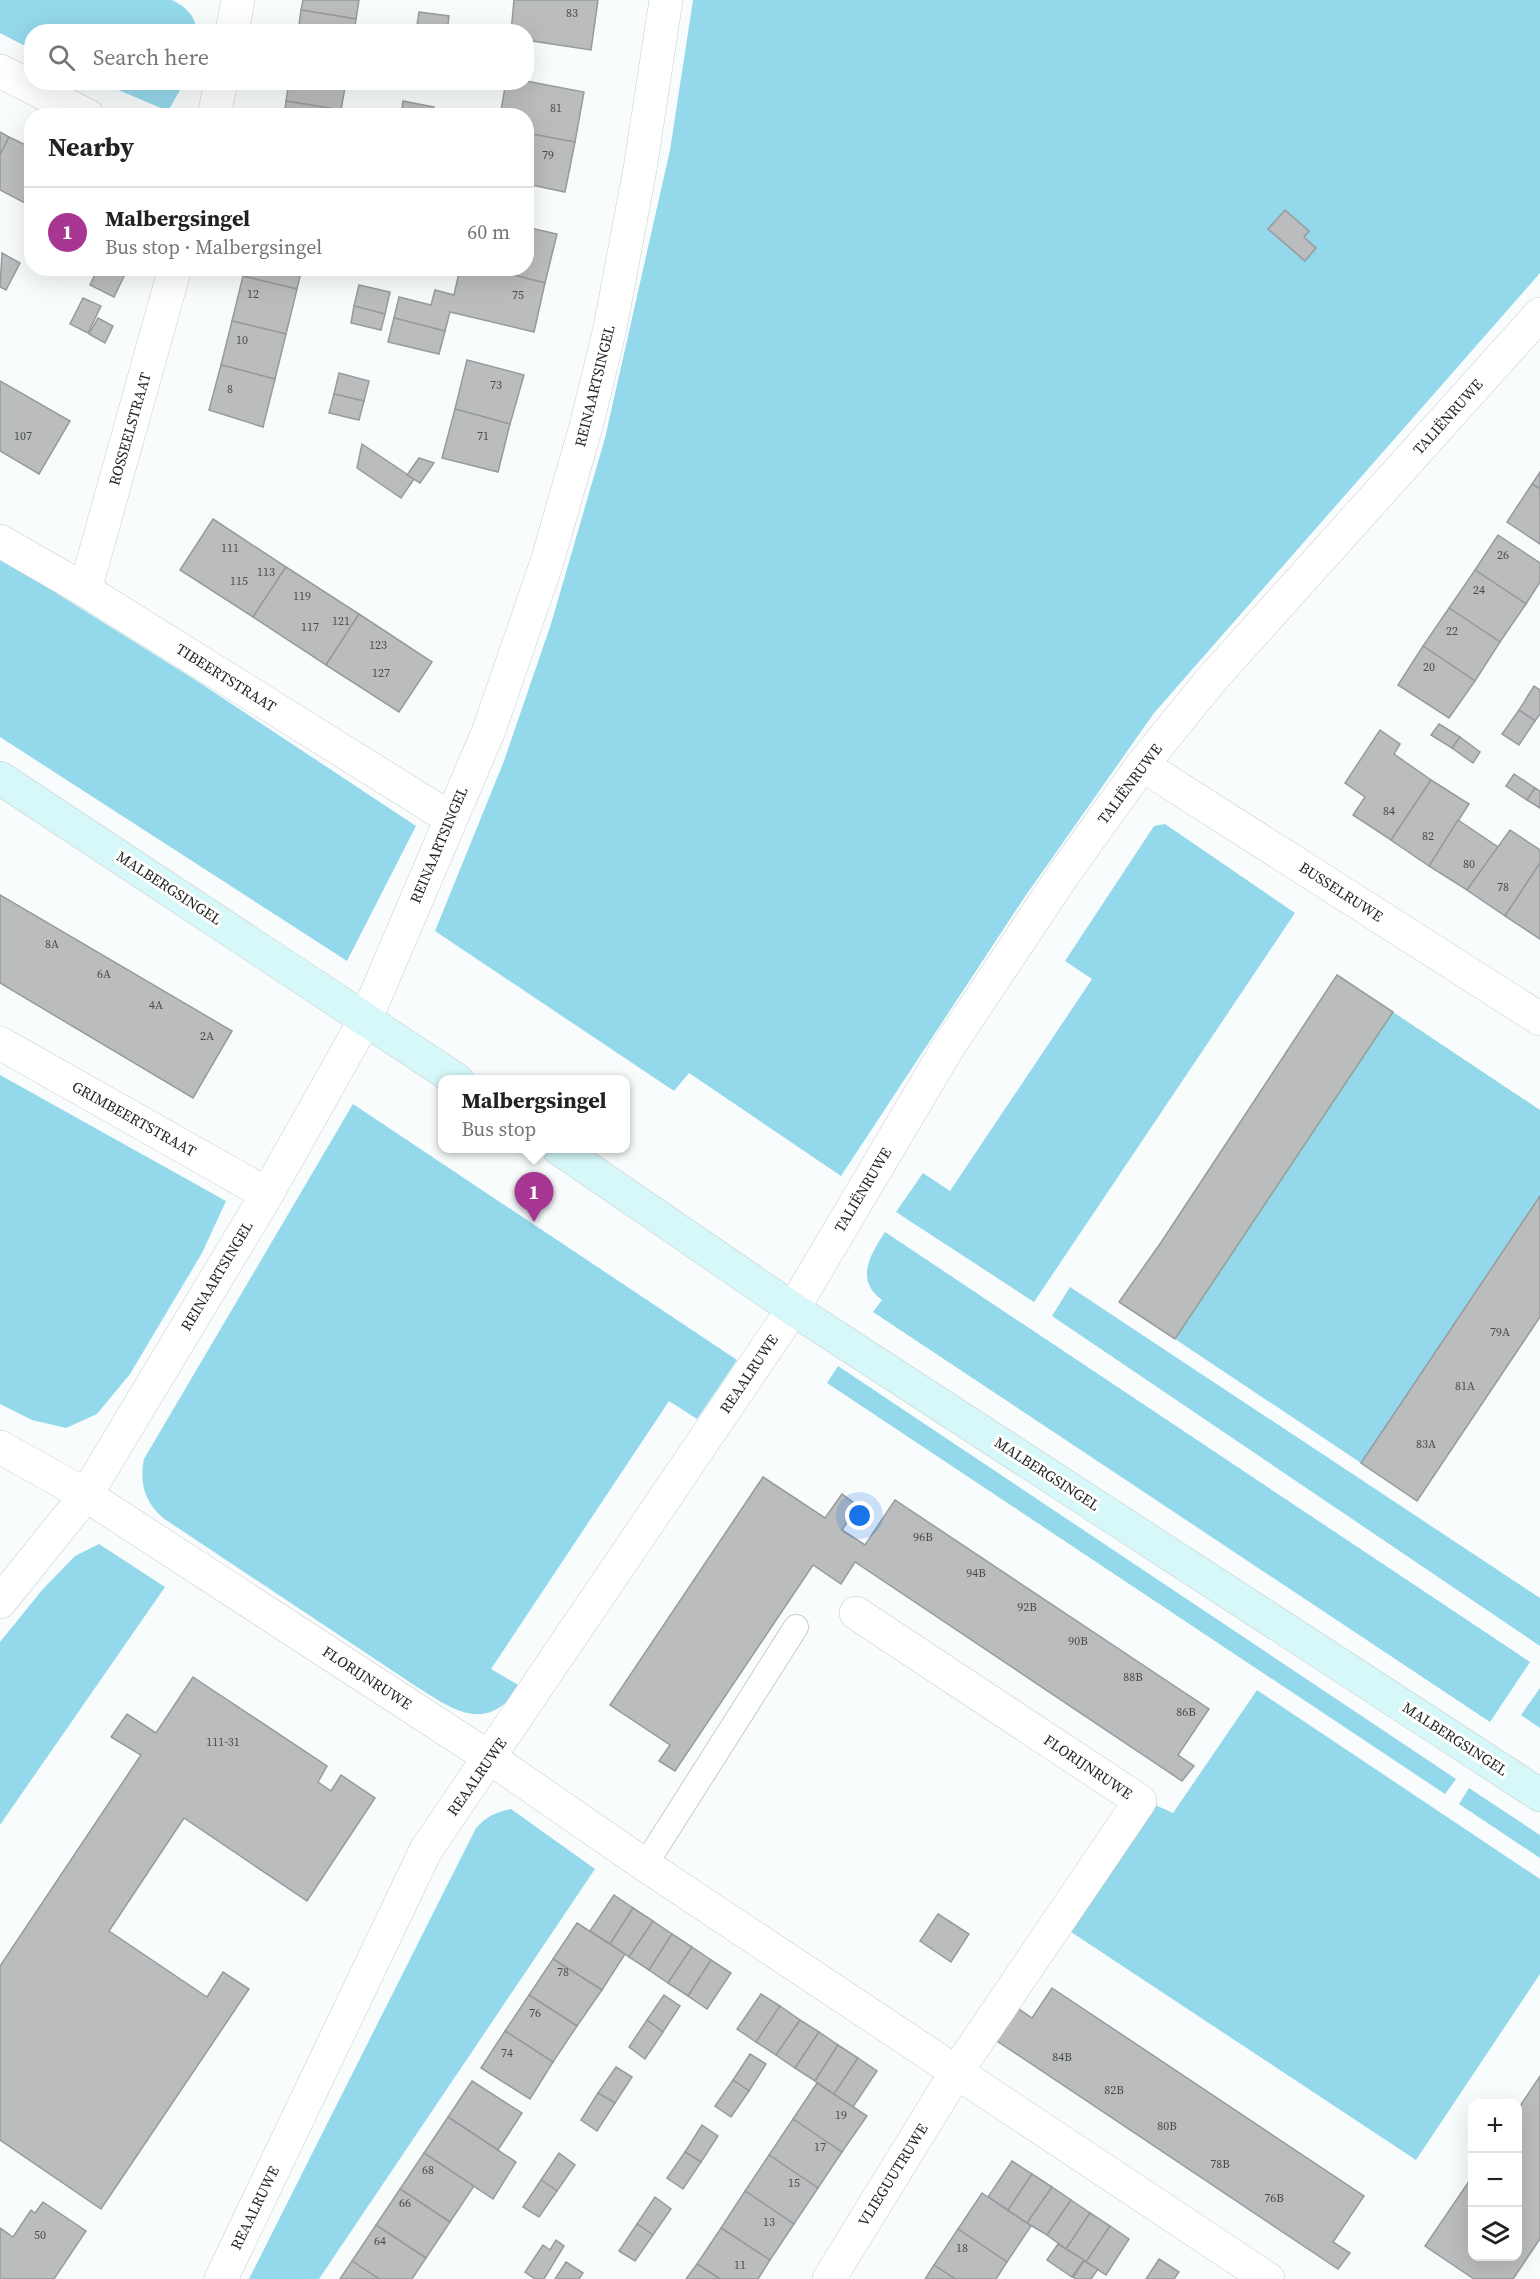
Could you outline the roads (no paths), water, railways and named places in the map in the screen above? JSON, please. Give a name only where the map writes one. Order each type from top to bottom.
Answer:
[{"type":"street","points":[[234,24],[238,0]]},
{"type":"street","name":"REINAARTSINGEL","points":[[0,1602],[86,1495],[267,1194],[366,1018],[489,730],[547,562],[588,423],[610,328],[638,181],[666,0]]},
{"type":"street","points":[[0,71],[24,83]]},
{"type":"street","points":[[37,90],[72,108]]},
{"type":"street","points":[[216,108],[219,90]]},
{"type":"street","name":"ROSSEELSTRAAT","points":[[85,590],[173,276]]},
{"type":"street","name":"TALIËNRUWE","points":[[793,1309],[947,1049],[1063,875],[1142,765],[1211,680],[1540,314]]},
{"type":"street","name":"TIBEERTSTRAAT","points":[[0,541],[85,590],[450,818]]},
{"type":"street","name":"BUSSELRUWE","points":[[1142,765],[1540,1019]]},
{"type":"street","name":"MALBERGSINGEL","points":[[0,778],[450,1075]]},
{"type":"street","name":"GRIMBEERTSTRAAT","points":[[0,1043],[267,1194]]},
{"type":"street","name":"MALBERGSINGEL","points":[[564,1153],[793,1309],[1540,1795]]},
{"type":"street","name":"REAALRUWE","points":[[221,2279],[426,1850],[793,1309]]},
{"type":"street","points":[[0,1447],[86,1495]]},
{"type":"street","name":"FLORIJNRUWE","points":[[86,1495],[490,1758],[645,1865],[1268,2279]]},
{"type":"street","name":"FLORIJNRUWE","points":[[856,1613],[1140,1801],[957,2071]]},
{"type":"street","name":"VLIEGUUTRUWE","points":[[829,2279],[957,2071]]},
{"type":"lane","points":[[645,1865],[796,1627]]},
{"type":"place","name":"Malbergsingel","points":[[534,1222]]}]
